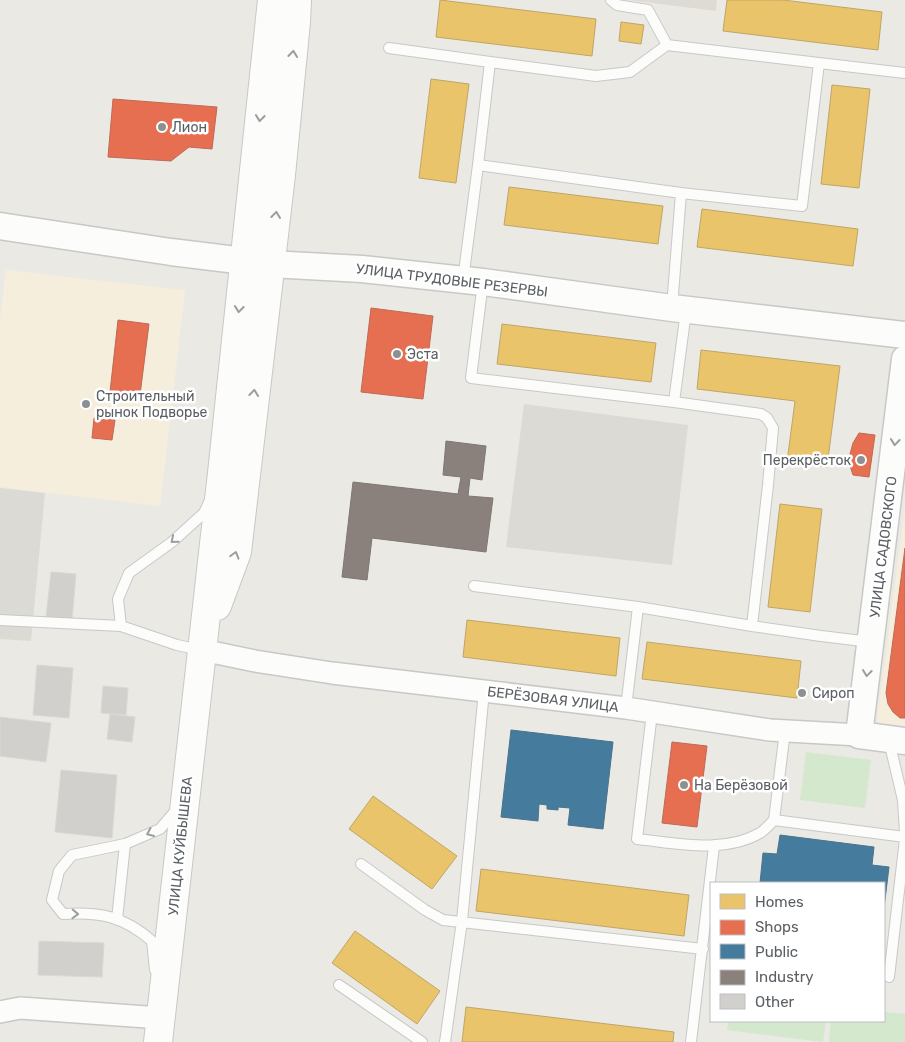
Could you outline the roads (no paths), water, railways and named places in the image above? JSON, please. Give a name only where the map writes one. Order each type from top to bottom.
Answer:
[{"type":"main road","points":[[202,650],[237,552],[257,262],[272,0]]},
{"type":"main road","points":[[202,650],[222,473],[257,262],[282,166],[297,0]]},
{"type":"main road","name":"УЛИЦА КУЙБЫШЕВА","points":[[159,1030],[202,650]]},
{"type":"street","name":"УЛИЦА ТРУДОВЫЕ РЕЗЕРВЫ","points":[[0,226],[170,252],[257,262],[473,281],[679,309],[905,335]]},
{"type":"street","name":"УЛИЦА САДОВСКОГО","points":[[859,735],[905,359]]},
{"type":"street","name":"БЕРЁЗОВАЯ УЛИЦА","points":[[202,650],[255,661],[332,673],[626,708],[785,732],[859,735],[897,740]]},
{"type":"street","points":[[0,1012],[20,1008],[159,1030]]},
{"type":"lane","points":[[611,0],[617,6],[648,10],[667,45]]},
{"type":"lane","points":[[389,48],[596,76],[630,72],[667,45],[905,73]]},
{"type":"lane","points":[[490,62],[478,165],[471,378],[674,402],[761,414],[767,418],[773,428],[752,626]]},
{"type":"lane","points":[[478,165],[682,193],[802,206],[819,64]]},
{"type":"lane","points":[[674,402],[682,193]]},
{"type":"lane","points":[[121,626],[118,599],[129,573],[172,542],[204,513],[222,473]]},
{"type":"lane","points":[[474,586],[638,607],[752,626],[871,642]]},
{"type":"lane","points":[[626,708],[638,607]]},
{"type":"lane","points":[[0,620],[121,626],[177,645],[202,650]]},
{"type":"lane","points":[[445,1042],[462,921],[484,691]]},
{"type":"lane","points":[[652,713],[637,839],[714,846],[742,841],[761,832],[774,820],[785,732]]},
{"type":"lane","points":[[897,740],[905,833]]},
{"type":"lane","points":[[159,1030],[152,941],[136,928],[112,917],[75,913],[63,914],[52,900],[59,871],[72,855],[125,844],[160,829],[185,800]]},
{"type":"lane","points":[[774,820],[905,838],[889,977]]},
{"type":"lane","points":[[117,919],[125,844]]},
{"type":"lane","points":[[710,882],[714,846]]},
{"type":"lane","points":[[361,864],[425,910],[443,920],[703,949]]},
{"type":"lane","points":[[691,1042],[710,883]]},
{"type":"lane","points":[[338,985],[422,1042]]},
{"type":"place","name":"Лион","points":[[162,127]]},
{"type":"place","name":"Эста","points":[[397,354]]},
{"type":"place","name":"Строительный рынок Подворье","points":[[86,404]]},
{"type":"place","name":"Перекрёсток","points":[[861,460]]},
{"type":"place","name":"Сироп","points":[[802,693]]},
{"type":"place","name":"На Берёзовой","points":[[684,785]]}]
